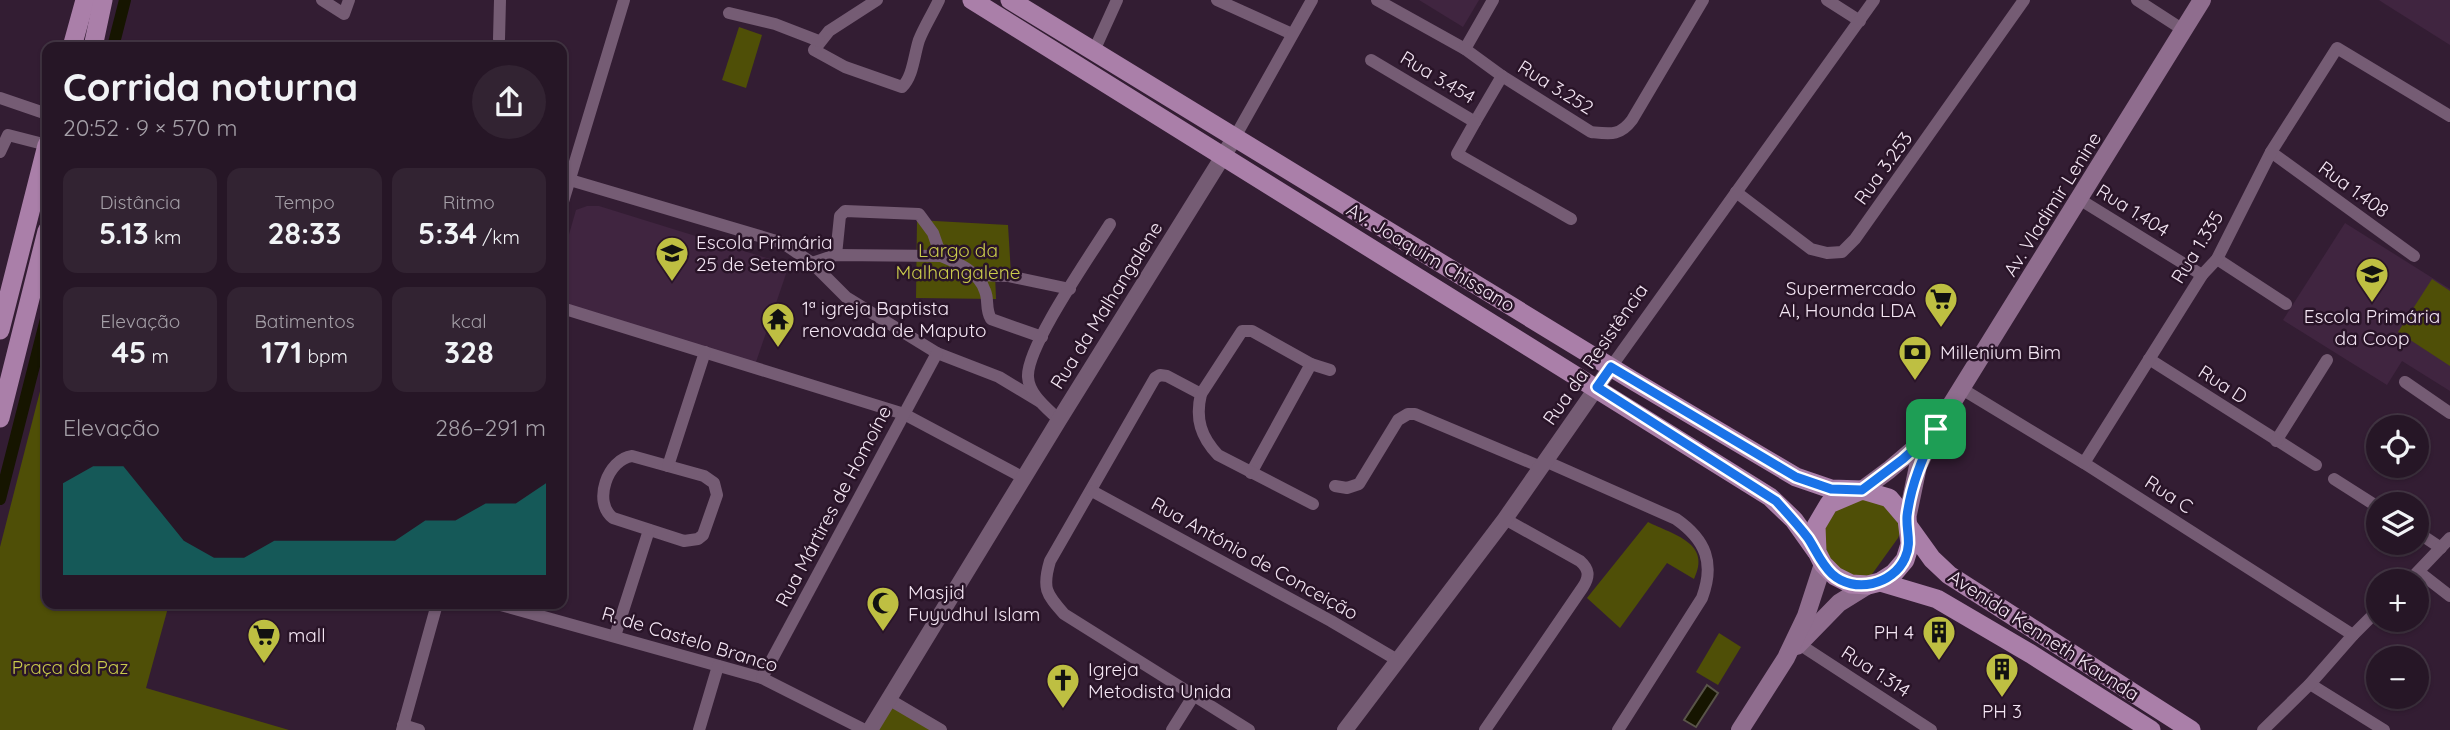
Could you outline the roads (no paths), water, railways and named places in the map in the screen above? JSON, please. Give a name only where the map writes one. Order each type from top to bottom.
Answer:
[{"type":"main road","points":[[73,42],[85,0]]},
{"type":"main road","points":[[94,42],[103,0]]},
{"type":"main road","points":[[972,0],[1776,501],[1794,520],[1835,576],[1851,584],[1874,584]]},
{"type":"main road","name":"Av. Joaquim Chissano","points":[[1010,0],[1796,477],[1831,489],[1862,490]]},
{"type":"main road","name":"Av. Vladimir Lenine","points":[[1908,523],[1918,466],[1936,429],[2202,0]]},
{"type":"main road","points":[[0,330],[42,164]]},
{"type":"main road","points":[[0,418],[42,258]]},
{"type":"main road","name":"Av. Vladimir Lenine","points":[[1862,490],[1903,459],[1936,429]]},
{"type":"main road","points":[[1740,730],[1793,648],[1806,616],[1820,558],[1816,526],[1829,504],[1862,490],[1889,498],[1908,523],[1910,544],[1905,560],[1894,573],[1839,603],[1793,648]]},
{"type":"main road","name":"Avenida Kenneth Kaunda","points":[[1908,523],[1932,559],[1949,575],[2191,730]]},
{"type":"main road","name":"Avenida Kenneth Kaunda","points":[[1874,584],[1937,599],[2031,654],[2151,730]]},
{"type":"street","points":[[322,0],[344,14],[349,0]]},
{"type":"street","points":[[499,38],[500,0]]},
{"type":"street","points":[[567,189],[624,0]]},
{"type":"street","points":[[877,0],[830,31],[814,48],[845,67],[904,87],[920,38],[939,0]]},
{"type":"street","points":[[1093,52],[1118,0]]},
{"type":"street","points":[[1217,0],[1293,34]]},
{"type":"street","points":[[1235,137],[1312,0]]},
{"type":"street","name":"Rua 3.252","points":[[1377,0],[1465,48],[1502,76],[1591,132],[1607,134],[1624,130],[1703,0]]},
{"type":"street","points":[[1465,48],[1493,0]]},
{"type":"street","points":[[1827,0],[1860,21]]},
{"type":"street","name":"Rua da Resistência","points":[[1349,729],[1505,519],[1874,0]]},
{"type":"street","name":"Rua 3.253","points":[[1736,192],[1811,249],[1827,253],[1842,252],[1855,239],[2024,0]]},
{"type":"street","points":[[2137,0],[2185,31]]},
{"type":"street","points":[[729,13],[775,24],[820,41]]},
{"type":"street","name":"Rua 1.335","points":[[2084,463],[2202,275],[2217,259],[2271,152],[2337,48],[2450,116]]},
{"type":"street","name":"Rua 3.454","points":[[1371,60],[1475,122],[1502,76]]},
{"type":"street","points":[[0,98],[42,112]]},
{"type":"street","points":[[1475,122],[1457,153],[1572,219]]},
{"type":"street","points":[[0,152],[8,135],[42,144]]},
{"type":"street","name":"Rua da Malhangalene","points":[[868,730],[890,700],[1059,420],[1235,137]]},
{"type":"street","name":"Rua 1.408","points":[[2271,152],[2414,257]]},
{"type":"street","points":[[570,180],[783,243],[812,263],[846,296],[937,353],[999,377],[1039,401],[1059,420]]},
{"type":"street","name":"Rua 1.404","points":[[2079,199],[2202,275]]},
{"type":"street","points":[[836,255],[840,216],[845,211],[919,214],[933,233],[941,256]]},
{"type":"street","points":[[1039,401],[1028,378],[1030,362],[1042,337],[1110,224]]},
{"type":"street","points":[[22,242],[42,243]]},
{"type":"street","points":[[812,263],[836,255],[941,256],[975,275],[986,292],[990,318],[1042,337]]},
{"type":"street","points":[[2217,259],[2286,304]]},
{"type":"street","points":[[975,275],[1020,277],[1070,289]]},
{"type":"street","points":[[567,309],[904,414],[1023,481]]},
{"type":"street","points":[[1313,504],[1219,455],[1208,444],[1198,421],[1198,406],[1201,394],[1242,331],[1252,331],[1311,364],[1331,370]]},
{"type":"street","points":[[668,466],[705,352]]},
{"type":"street","name":"Rua Mártires de Homoíne","points":[[762,678],[937,353]]},
{"type":"street","name":"Rua D","points":[[2149,359],[2316,465]]},
{"type":"street","points":[[2276,441],[2327,360]]},
{"type":"street","points":[[1251,473],[1311,364]]},
{"type":"street","points":[[1201,394],[1167,376],[1160,375],[1155,378],[1050,561],[1045,589],[1064,614],[1249,730]]},
{"type":"street","points":[[2406,382],[2450,413]]},
{"type":"street","name":"Rua C","points":[[1958,395],[2084,463],[2353,635]]},
{"type":"street","points":[[1335,486],[1347,488],[1359,484],[1398,420],[1408,414],[1415,414],[1676,519],[1690,529],[1700,541],[1707,557],[1709,573],[1702,598],[1618,730]]},
{"type":"street","points":[[632,456],[668,466],[704,476],[713,483],[717,495],[706,530],[698,539],[684,541],[649,530],[613,518],[605,509],[602,498],[614,464],[632,456]]},
{"type":"street","points":[[2334,479],[2366,500]]},
{"type":"street","name":"Rua António de Conceição","points":[[1092,491],[1399,661]]},
{"type":"street","points":[[1485,730],[1583,587],[1588,573],[1586,566],[1580,561],[1505,519]]},
{"type":"street","points":[[615,636],[649,530]]},
{"type":"street","points":[[2421,569],[2445,543]]},
{"type":"street","points":[[2429,584],[2450,596]]},
{"type":"street","points":[[419,730],[403,727],[436,609]]},
{"type":"street","name":"R. de Castelo Branco","points":[[515,609],[762,678],[868,730]]},
{"type":"street","points":[[2263,730],[2310,684],[2366,622]]},
{"type":"street","name":"Rua 1.314","points":[[1793,648],[1931,730]]},
{"type":"street","points":[[699,730],[718,666]]},
{"type":"street","points":[[2310,684],[2384,730]]},
{"type":"street","points":[[1172,730],[1194,695]]},
{"type":"street","points":[[890,700],[941,730]]},
{"type":"waterway","points":[[114,42],[125,0]]},
{"type":"waterway","points":[[0,499],[42,335]]},
{"type":"place","name":"Escola Primária 25 de Setembro","points":[[672,283]]},
{"type":"place","name":"Escola Primária da Coop","points":[[2372,304]]},
{"type":"place","name":"Supermercado AI, Hounda LDA","points":[[1941,329]]},
{"type":"place","name":"1ª igreja Baptista renovada de Maputo","points":[[778,349]]},
{"type":"place","name":"Millenium Bim","points":[[1915,382]]},
{"type":"place","name":"Masjid Fuyudhul Islam","points":[[883,633]]},
{"type":"place","name":"PH 4","points":[[1939,662]]},
{"type":"place","name":"mall","points":[[264,665]]},
{"type":"place","name":"PH 3","points":[[2002,699]]},
{"type":"place","name":"Igreja Metodista Unida","points":[[1063,710]]},
{"type":"park label","name":"Largo da Malhangalene","points":[[958,261]]},
{"type":"park label","name":"Praça da Paz","points":[[70,667]]}]
